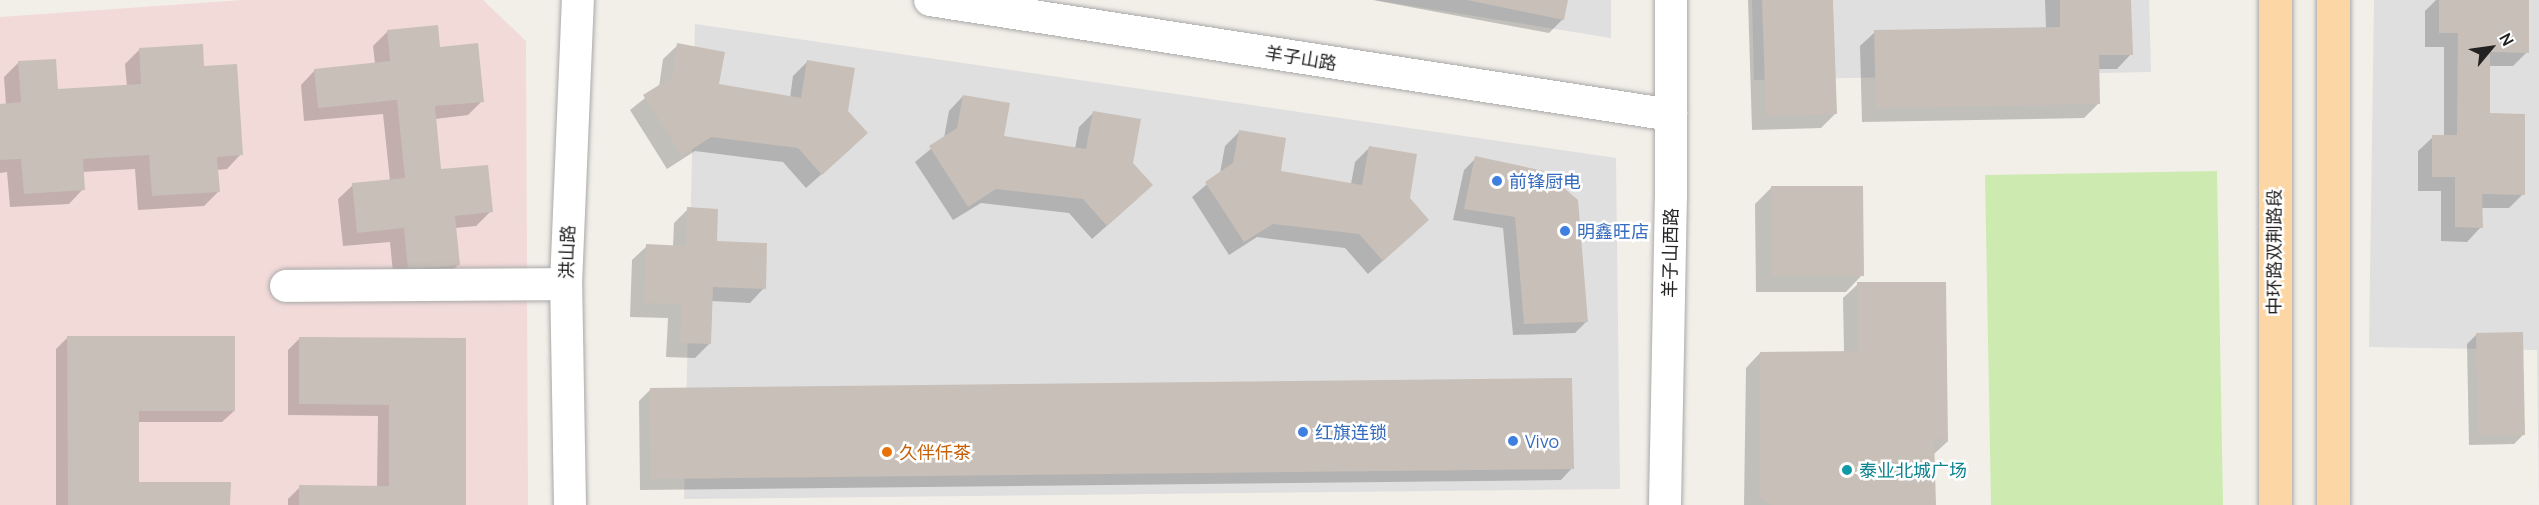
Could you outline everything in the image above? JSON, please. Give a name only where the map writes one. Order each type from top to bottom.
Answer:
[{"type":"main road","name":"中环路双荆路段","points":[[2275,505],[2276,0]]},
{"type":"main road","points":[[2333,0],[2333,505]]},
{"type":"street","name":"洪山路","points":[[570,505],[566,284],[578,0]]},
{"type":"street","name":"羊子山路","points":[[930,0],[1671,115]]},
{"type":"street","name":"羊子山西路","points":[[1665,505],[1671,0]]},
{"type":"street","points":[[286,286],[566,284]]},
{"type":"shaded area","points":[[242,0],[483,0],[526,41],[528,505],[0,505],[0,17]]},
{"type":"shaded area","points":[[1374,0],[1611,0],[1611,38]]},
{"type":"shaded area","points":[[1752,0],[2149,0],[2151,72],[1754,80]]},
{"type":"shaded area","points":[[2374,0],[2539,0],[2539,505],[2537,350],[2369,347]]},
{"type":"shaded area","points":[[695,24],[1616,158],[1620,489],[684,499]]},
{"type":"green space","points":[[2217,171],[2223,505],[1991,505],[1985,175]]},
{"type":"building","points":[[1467,0],[1568,0],[1564,20]]},
{"type":"building","points":[[1762,0],[1833,0],[1837,114],[1766,116]]},
{"type":"building","points":[[2060,0],[2131,0],[2133,55],[2099,55],[2100,104],[1876,108],[1874,30],[2060,27]]},
{"type":"building","points":[[2439,0],[2529,0],[2529,53],[2490,52],[2490,113],[2525,114],[2525,195],[2482,194],[2483,228],[2455,227],[2455,177],[2432,177],[2432,135],[2457,135],[2458,33],[2439,33]]},
{"type":"building","points":[[438,25],[440,47],[478,43],[484,102],[435,106],[441,169],[488,165],[493,212],[455,216],[460,265],[408,270],[404,228],[357,233],[352,183],[405,178],[397,100],[318,108],[314,69],[390,61],[387,30]]},
{"type":"building","points":[[677,43],[725,52],[719,84],[801,98],[807,60],[855,68],[848,111],[868,133],[822,175],[798,148],[711,137],[682,156],[643,95],[672,77]]},
{"type":"building","points":[[203,44],[204,66],[237,64],[243,155],[217,157],[220,192],[152,196],[149,155],[83,159],[85,190],[24,194],[21,159],[0,160],[0,104],[21,102],[18,61],[56,59],[58,89],[141,84],[139,48]]},
{"type":"building","points":[[963,95],[1010,103],[1004,136],[1086,149],[1093,111],[1141,119],[1133,163],[1153,185],[1107,226],[1083,199],[996,189],[968,207],[929,146],[957,128]]},
{"type":"building","points":[[1239,130],[1286,138],[1281,171],[1362,185],[1369,146],[1417,154],[1410,198],[1429,220],[1383,261],[1359,234],[1273,224],[1244,242],[1205,182],[1233,163]]},
{"type":"building","points":[[1475,156],[1544,171],[1578,200],[1588,322],[1524,324],[1515,217],[1464,209]]},
{"type":"building","points":[[1771,186],[1863,186],[1864,276],[1772,276]]},
{"type":"building","points":[[687,207],[718,209],[717,241],[767,243],[766,289],[713,287],[711,344],[680,343],[682,304],[644,303],[646,244],[686,246]]},
{"type":"building","points":[[1857,282],[1946,282],[1948,442],[1934,437],[1936,505],[1772,505],[1760,498],[1760,352],[1858,351]]},
{"type":"building","points":[[2523,332],[2525,435],[2478,436],[2476,333]]},
{"type":"building","points":[[67,336],[235,336],[235,411],[139,411],[139,482],[231,482],[230,505],[68,505]]},
{"type":"building","points":[[299,337],[466,338],[466,505],[299,505],[299,485],[389,486],[389,405],[299,404]]},
{"type":"building","points":[[1572,378],[1574,469],[651,479],[650,388]]},
{"type":"place","name":"前锋厨电","points":[[1497,181]]},
{"type":"place","name":"明鑫旺店","points":[[1565,231]]},
{"type":"place","name":"红旗连锁","points":[[1303,432]]},
{"type":"place","name":"Vivo","points":[[1513,441]]},
{"type":"place","name":"久伴仟茶","points":[[887,452]]},
{"type":"place","name":"泰业北城广场","points":[[1847,470]]}]
